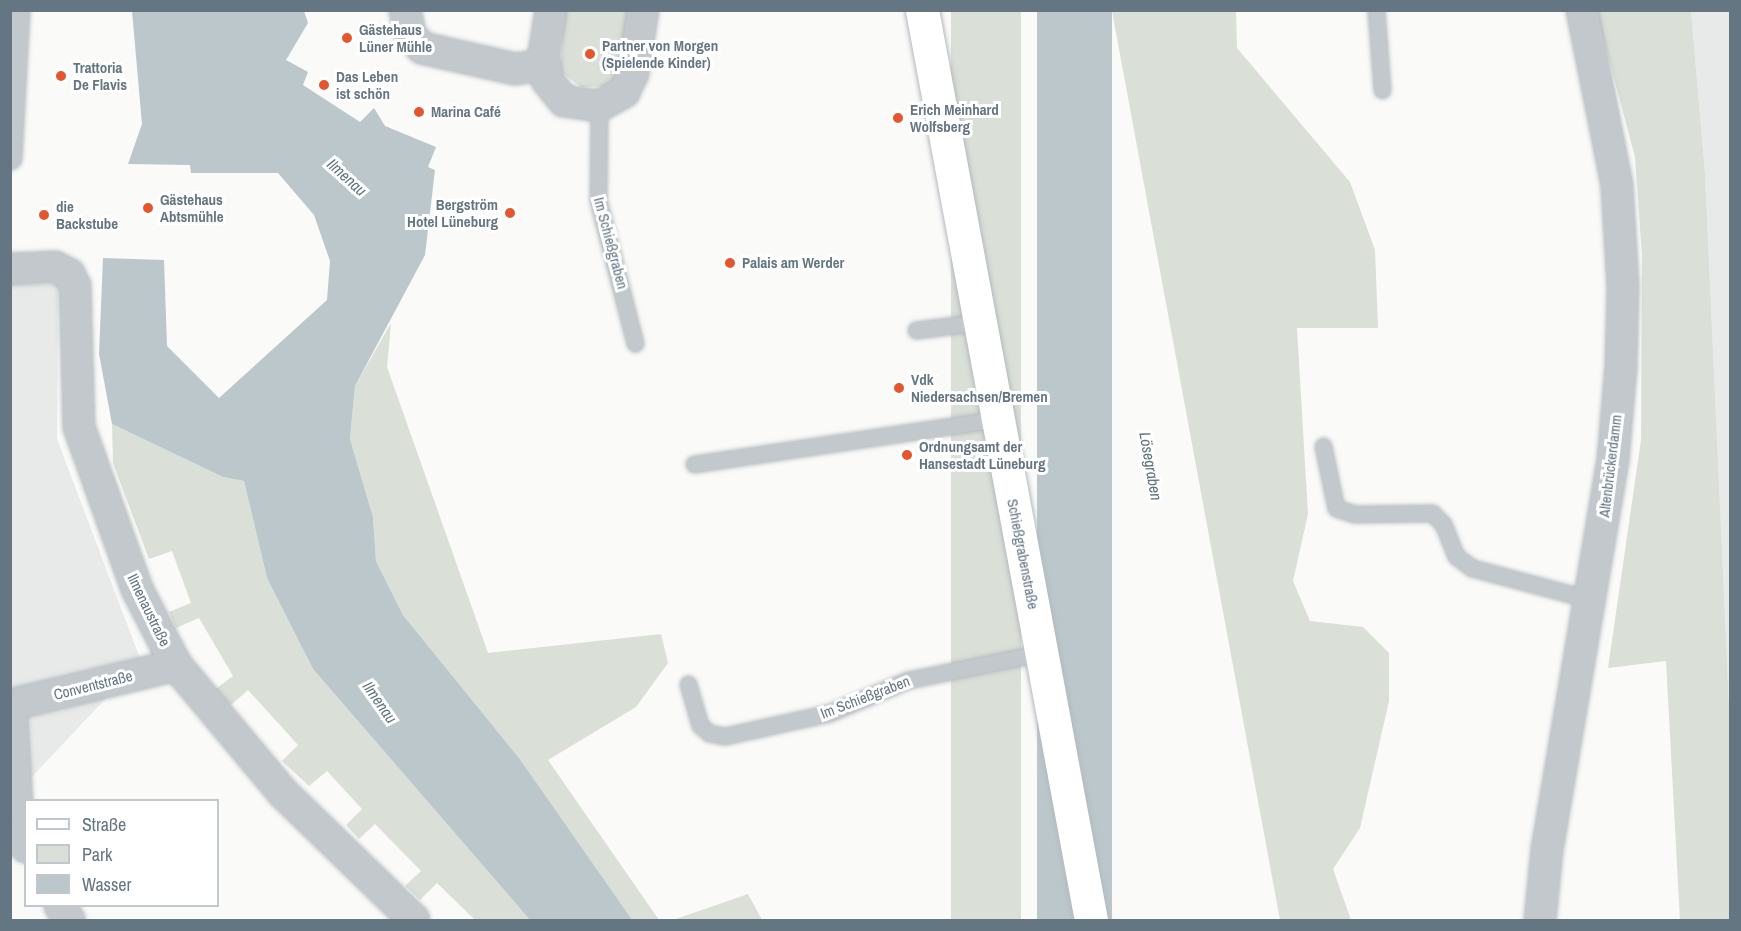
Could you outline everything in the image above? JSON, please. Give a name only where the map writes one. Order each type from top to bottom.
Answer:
[{"type":"main road","name":"Schießgrabenstraße","points":[[922,10],[1091,921]]},
{"type":"street","points":[[10,158],[18,10]]},
{"type":"street","points":[[405,10],[413,41],[433,52],[515,69],[543,65]]},
{"type":"street","points":[[551,10],[543,65],[547,80],[564,101],[599,106],[624,92],[633,73],[643,10]]},
{"type":"street","name":"Altenbrückerdamm","points":[[1540,921],[1547,850],[1592,600],[1613,459],[1623,287],[1617,185],[1582,10]]},
{"type":"street","name":"Ilmenaustraße","points":[[10,269],[55,267],[69,274],[75,286],[79,427],[137,589],[176,665],[283,793],[414,921]]},
{"type":"street","name":"Conventstraße","points":[[11,705],[176,665]]},
{"type":"street","points":[[11,705],[22,841]]},
{"type":"street","points":[[61,907],[69,921]]},
{"type":"lane","points":[[1376,10],[1382,90]]},
{"type":"lane","name":"Im Schießgraben","points":[[599,106],[598,200],[612,235],[635,343]]},
{"type":"lane","points":[[916,330],[979,322]]},
{"type":"lane","points":[[694,464],[997,419]]},
{"type":"lane","points":[[1323,446],[1336,508],[1354,514],[1432,513],[1443,524],[1456,556],[1472,568],[1592,600]]},
{"type":"lane","name":"Im Schießgraben","points":[[688,684],[700,725],[709,733],[724,736],[829,713],[908,680],[1041,653]]},
{"type":"shaded area","points":[[1691,11],[1730,11],[1730,726],[1705,173]]},
{"type":"shaded area","points":[[11,284],[58,285],[57,439],[141,661],[11,799]]},
{"type":"green space","points":[[565,11],[634,11],[625,68],[610,86],[581,87],[560,71]]},
{"type":"green space","points":[[951,11],[1021,11],[1021,920],[951,920]]},
{"type":"green space","points":[[1112,11],[1236,11],[1237,48],[1350,182],[1375,250],[1378,328],[1297,328],[1308,514],[1293,581],[1310,621],[1363,627],[1389,653],[1389,701],[1360,828],[1333,869],[1351,920],[1280,920]]},
{"type":"green space","points":[[1596,11],[1691,11],[1705,173],[1730,726],[1730,920],[1680,920],[1666,661],[1608,668],[1641,440],[1642,255],[1635,157]]},
{"type":"green space","points":[[391,323],[387,367],[488,653],[661,634],[668,663],[636,707],[548,760],[659,920],[632,920],[612,895],[519,758],[403,615],[376,561],[373,517],[350,439],[355,386]]},
{"type":"green space","points":[[112,424],[223,477],[244,481],[267,578],[313,669],[530,920],[475,920],[437,883],[420,900],[405,886],[421,871],[375,824],[359,839],[346,825],[362,809],[327,771],[309,786],[282,761],[298,745],[248,690],[231,705],[213,691],[233,676],[199,618],[176,628],[169,612],[191,603],[172,551],[149,559],[113,463]]},
{"type":"green space","points":[[748,894],[762,920],[673,920]]},
{"type":"water","name":"Ilmenau","points":[[132,11],[304,11],[308,23],[286,60],[308,72],[303,85],[360,122],[374,108],[385,126],[436,147],[428,167],[435,170],[425,255],[355,386],[350,439],[373,517],[376,561],[403,615],[519,758],[632,920],[530,920],[313,669],[267,578],[244,481],[223,477],[112,424],[99,354],[103,258],[164,260],[167,346],[219,398],[327,300],[330,261],[314,215],[278,173],[191,173],[190,165],[128,164],[142,124]]},
{"type":"water","points":[[1037,11],[1112,11],[1112,920],[1037,920]]},
{"type":"place","name":"Gästehaus Lüner Mühle","points":[[347,38]]},
{"type":"place","name":"Partner von Morgen (Spielende Kinder)","points":[[590,54]]},
{"type":"place","name":"Trattoria De Flavis","points":[[61,76]]},
{"type":"place","name":"Das Leben ist schön","points":[[324,85]]},
{"type":"place","name":"Marina Café","points":[[419,112]]},
{"type":"place","name":"Erich Meinhard Wolfsberg","points":[[898,118]]},
{"type":"place","name":"Gästehaus Abtsmühle","points":[[148,208]]},
{"type":"place","name":"Bergström Hotel Lüneburg","points":[[510,213]]},
{"type":"place","name":"die Backstube","points":[[44,215]]},
{"type":"place","name":"Palais am Werder","points":[[730,263]]},
{"type":"place","name":"Vdk Niedersachsen/Bremen","points":[[899,388]]},
{"type":"place","name":"Ordnungsamt der Hansestadt Lüneburg","points":[[907,455]]},
{"type":"water label","name":"Lösegraben","points":[[1151,466]]}]
